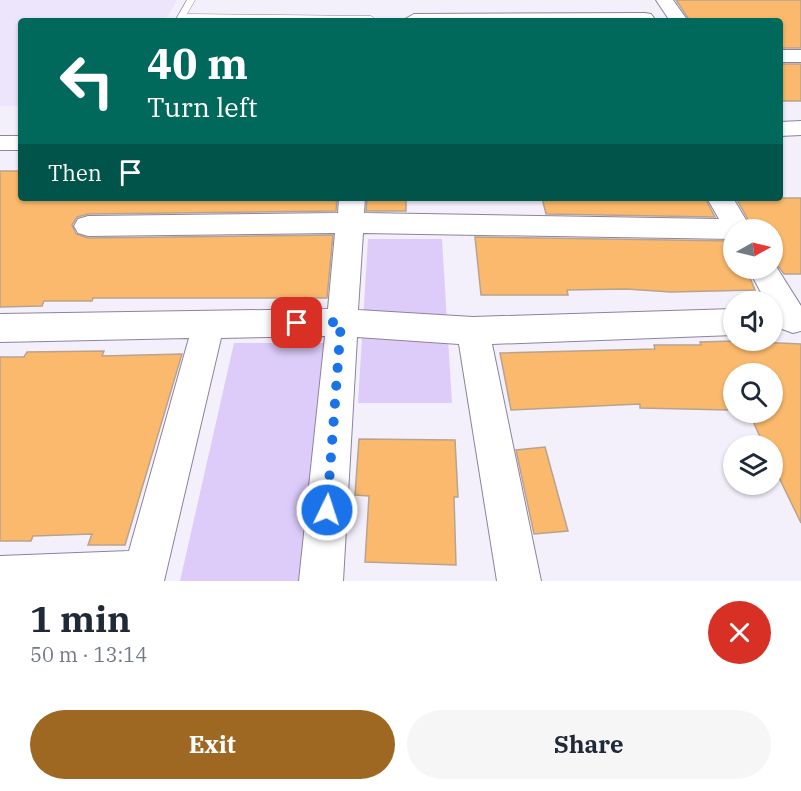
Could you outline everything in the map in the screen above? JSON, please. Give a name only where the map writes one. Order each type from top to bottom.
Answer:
[{"type":"street","points":[[414,0],[414,18]]},
{"type":"street","points":[[635,0],[645,18]]},
{"type":"street","points":[[663,0],[677,18]]},
{"type":"street","points":[[783,56],[801,56]]},
{"type":"street","points":[[0,143],[18,143]]},
{"type":"street","points":[[722,201],[733,219]]},
{"type":"street","points":[[88,226],[351,211],[723,228]]},
{"type":"street","points":[[321,581],[351,211]]},
{"type":"street","points":[[768,279],[789,321]]},
{"type":"street","points":[[0,328],[341,322],[473,331],[723,322]]},
{"type":"street","points":[[0,578],[143,576],[209,324]]},
{"type":"street","points":[[473,331],[519,581]]},
{"type":"lane","points":[[181,18],[191,0]]},
{"type":"shaded area","points":[[0,0],[177,0],[167,18],[18,18],[18,106],[0,106]]},
{"type":"shaded area","points":[[368,239],[442,239],[452,403],[358,403]]},
{"type":"shaded area","points":[[234,343],[325,343],[301,581],[180,581]]},
{"type":"building","points":[[676,0],[801,0],[801,48],[783,48],[783,18],[688,18]]},
{"type":"building","points":[[783,64],[801,64],[801,101],[783,101]]},
{"type":"building","points":[[0,171],[18,171],[18,201],[337,201],[336,211],[88,214],[77,217],[72,225],[76,234],[88,238],[333,235],[327,298],[93,298],[92,301],[44,301],[42,306],[0,307]]},
{"type":"building","points":[[783,198],[801,198],[801,274],[784,274],[783,219],[748,219],[738,201],[783,201]]},
{"type":"building","points":[[367,201],[406,201],[406,211],[366,211]]},
{"type":"building","points":[[543,201],[707,201],[715,217],[546,214]]},
{"type":"building","points":[[475,237],[723,241],[723,279],[750,279],[755,290],[671,292],[626,289],[567,290],[568,295],[481,295]]},
{"type":"building","points":[[723,341],[723,351],[783,351],[783,343],[801,344],[801,523],[783,486],[783,435],[759,435],[754,423],[783,423],[783,363],[723,363],[723,410],[640,408],[640,404],[511,410],[500,353],[655,349],[654,345],[701,345],[700,342]]},
{"type":"building","points":[[104,351],[102,356],[182,354],[125,545],[88,545],[92,534],[33,536],[31,541],[0,541],[0,357],[24,357],[27,352]]},
{"type":"building","points":[[359,439],[455,440],[458,497],[454,497],[456,565],[365,562],[369,496],[355,495]]},
{"type":"building","points":[[545,447],[568,531],[534,534],[516,450]]},
{"type":"route","points":[[297,323],[341,322],[327,510]]}]
